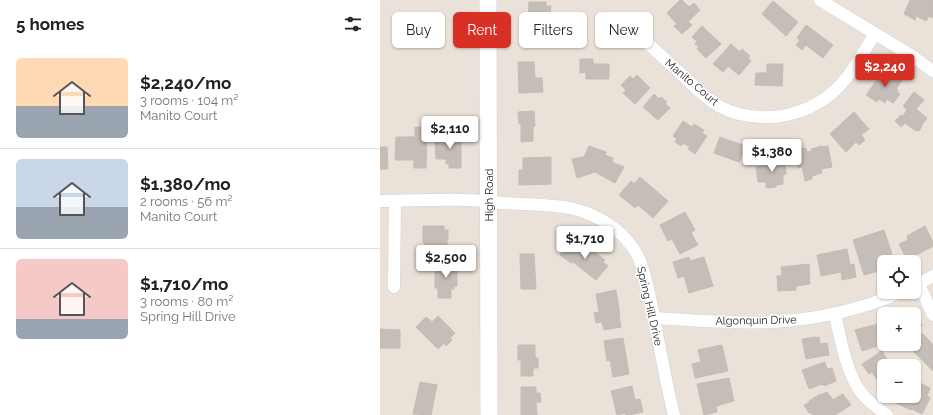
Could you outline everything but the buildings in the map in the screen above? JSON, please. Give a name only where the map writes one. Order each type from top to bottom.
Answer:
[{"type":"street","name":"High Road","points":[[488,0],[490,415]]},
{"type":"street","points":[[820,0],[912,56],[933,71]]},
{"type":"street","name":"Manito Court","points":[[652,48],[695,88],[718,106],[748,116],[762,118],[776,117],[806,110],[831,94],[849,75],[875,34]]},
{"type":"street","name":"Spring Hill Drive","points":[[380,201],[468,200],[563,206],[589,213],[619,232],[634,249],[640,260],[646,279],[674,415]]},
{"type":"street","points":[[394,287],[395,201]]},
{"type":"street","points":[[921,282],[933,276]]},
{"type":"street","points":[[921,294],[933,315]]},
{"type":"street","name":"Algonquin Drive","points":[[654,318],[730,322],[772,322],[797,320],[835,314],[884,299]]},
{"type":"street","points":[[835,314],[846,361],[854,379],[863,394],[887,415]]}]
